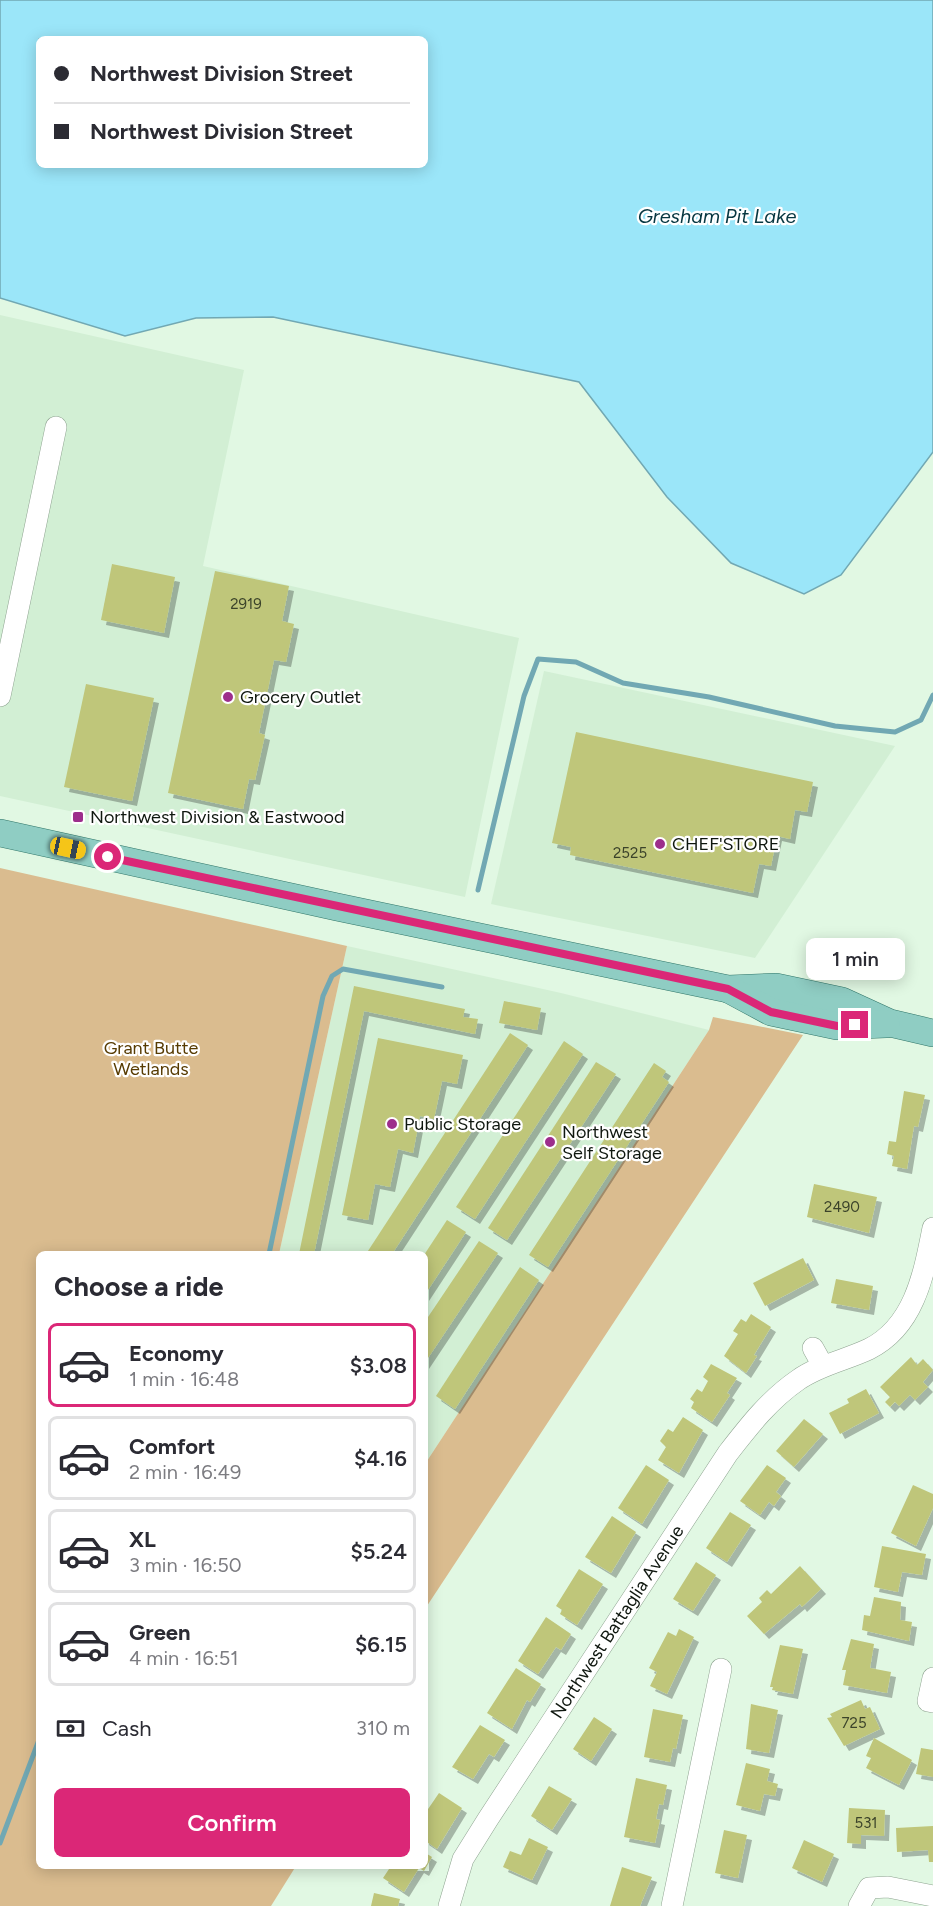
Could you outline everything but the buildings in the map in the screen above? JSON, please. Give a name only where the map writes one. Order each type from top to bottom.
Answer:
[{"type":"main road","points":[[0,833],[337,908],[728,989],[771,1012],[837,1026],[890,1023],[933,1033]]},
{"type":"street","points":[[0,696],[56,427]]},
{"type":"street","name":"Northwest Battaglia Avenue","points":[[449,1906],[463,1859],[728,1453],[754,1419],[776,1397],[799,1379],[818,1357],[870,1348],[890,1334],[912,1303],[930,1257],[933,1227]]},
{"type":"street","points":[[672,1906],[721,1669]]},
{"type":"street","points":[[930,1702],[933,1678]]},
{"type":"street","points":[[859,1906],[869,1888],[888,1887],[933,1896]]},
{"type":"shaded area","points":[[0,315],[244,370],[203,566],[519,638],[465,897],[0,796]]},
{"type":"shaded area","points":[[544,671],[895,746],[755,958],[491,904]]},
{"type":"shaded area","points":[[347,946],[561,993],[709,1030],[428,1459],[428,1251],[280,1251]]},
{"type":"green space","name":"Grant Butte Wetlands","points":[[0,868],[347,946],[280,1251],[36,1251],[36,1869],[294,1869],[271,1906],[0,1906]]},
{"type":"green space","points":[[713,1017],[803,1035],[428,1604],[428,1459],[709,1030]]},
{"type":"water","name":"Gresham Pit Lake","points":[[0,0],[933,0],[933,452],[841,575],[804,594],[731,563],[667,497],[579,382],[273,317],[196,318],[125,336],[0,298]]},
{"type":"waterway","points":[[478,890],[524,696],[538,659],[576,662],[623,683],[709,697],[835,726],[895,732],[921,720],[933,695]]},
{"type":"waterway","points":[[270,1251],[323,996],[332,976],[343,969],[442,987]]},
{"type":"waterway","points":[[0,1843],[36,1748]]},
{"type":"place","name":"Grocery Outlet","points":[[228,697]]},
{"type":"place","name":"Northwest Division & Eastwood","points":[[78,817]]},
{"type":"place","name":"CHEF'STORE","points":[[660,844]]},
{"type":"place","name":"Public Storage","points":[[392,1124]]},
{"type":"place","name":"Northwest Self Storage","points":[[550,1142]]},
{"type":"route","points":[[108,857],[422,926],[728,989],[771,1012],[837,1026],[855,1025]]}]
